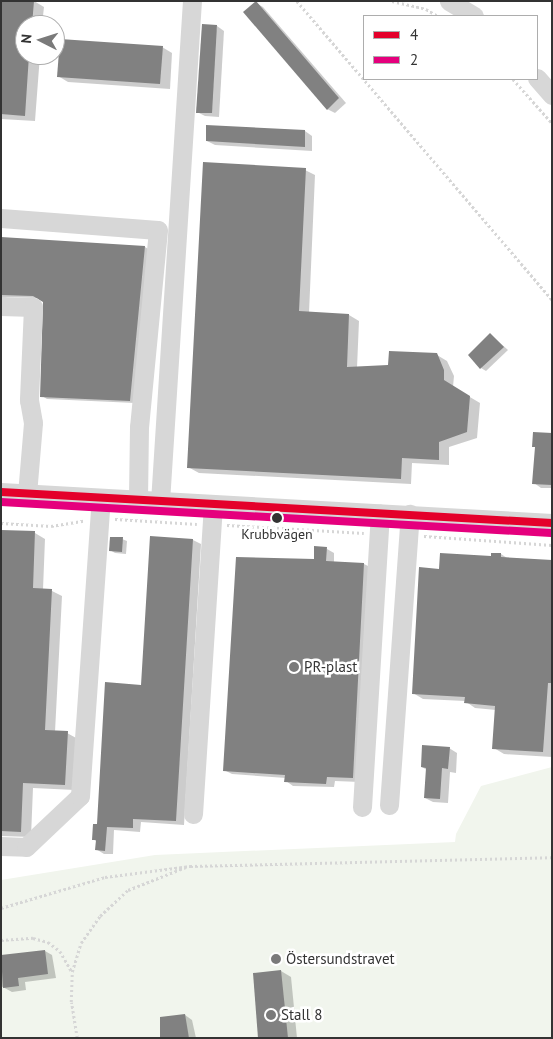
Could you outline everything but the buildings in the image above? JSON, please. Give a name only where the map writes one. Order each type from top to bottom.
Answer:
[{"type":"street","points":[[160,502],[192,1]]},
{"type":"street","points":[[449,1],[472,15]]},
{"type":"street","points":[[538,79],[552,95]]},
{"type":"street","points":[[1,218],[158,230],[139,427],[138,501]]},
{"type":"street","points":[[1,306],[33,307],[29,400],[33,423],[27,494]]},
{"type":"street","points":[[1,492],[552,523]]},
{"type":"street","points":[[1,846],[26,847],[80,796],[101,499]]},
{"type":"street","points":[[193,814],[213,505]]},
{"type":"street","points":[[362,807],[380,514]]},
{"type":"street","points":[[389,805],[410,514]]},
{"type":"path","points":[[297,1],[363,78]]},
{"type":"path","points":[[392,1],[426,9],[436,15]]},
{"type":"path","points":[[364,80],[552,300]]},
{"type":"path","points":[[514,80],[552,123]]},
{"type":"path","points":[[1,523],[51,526],[100,519],[379,534]]},
{"type":"path","points":[[408,535],[552,545]]},
{"type":"path","points":[[1,908],[105,877],[190,866],[552,857]]},
{"type":"path","points":[[78,1038],[71,1002],[72,972],[81,943],[100,916],[128,890],[190,866]]},
{"type":"path","points":[[1,940],[33,938],[48,942],[60,951],[72,972]]},
{"type":"shaded area","name":"Östersundstravet","points":[[552,767],[552,1038],[1,1038],[1,880],[155,855],[455,842],[456,834],[481,786]]},
{"type":"transit line","name":"4","points":[[1,492],[552,523]]},
{"type":"transit line","name":"2","points":[[1,502],[551,533]]},
{"type":"place","name":"Krubbvägen","points":[[277,518]]},
{"type":"place","name":"PR-plast","points":[[294,667]]},
{"type":"place","name":"Östersundstravet","points":[[276,959]]},
{"type":"place","name":"Stall 8","points":[[271,1015]]}]
